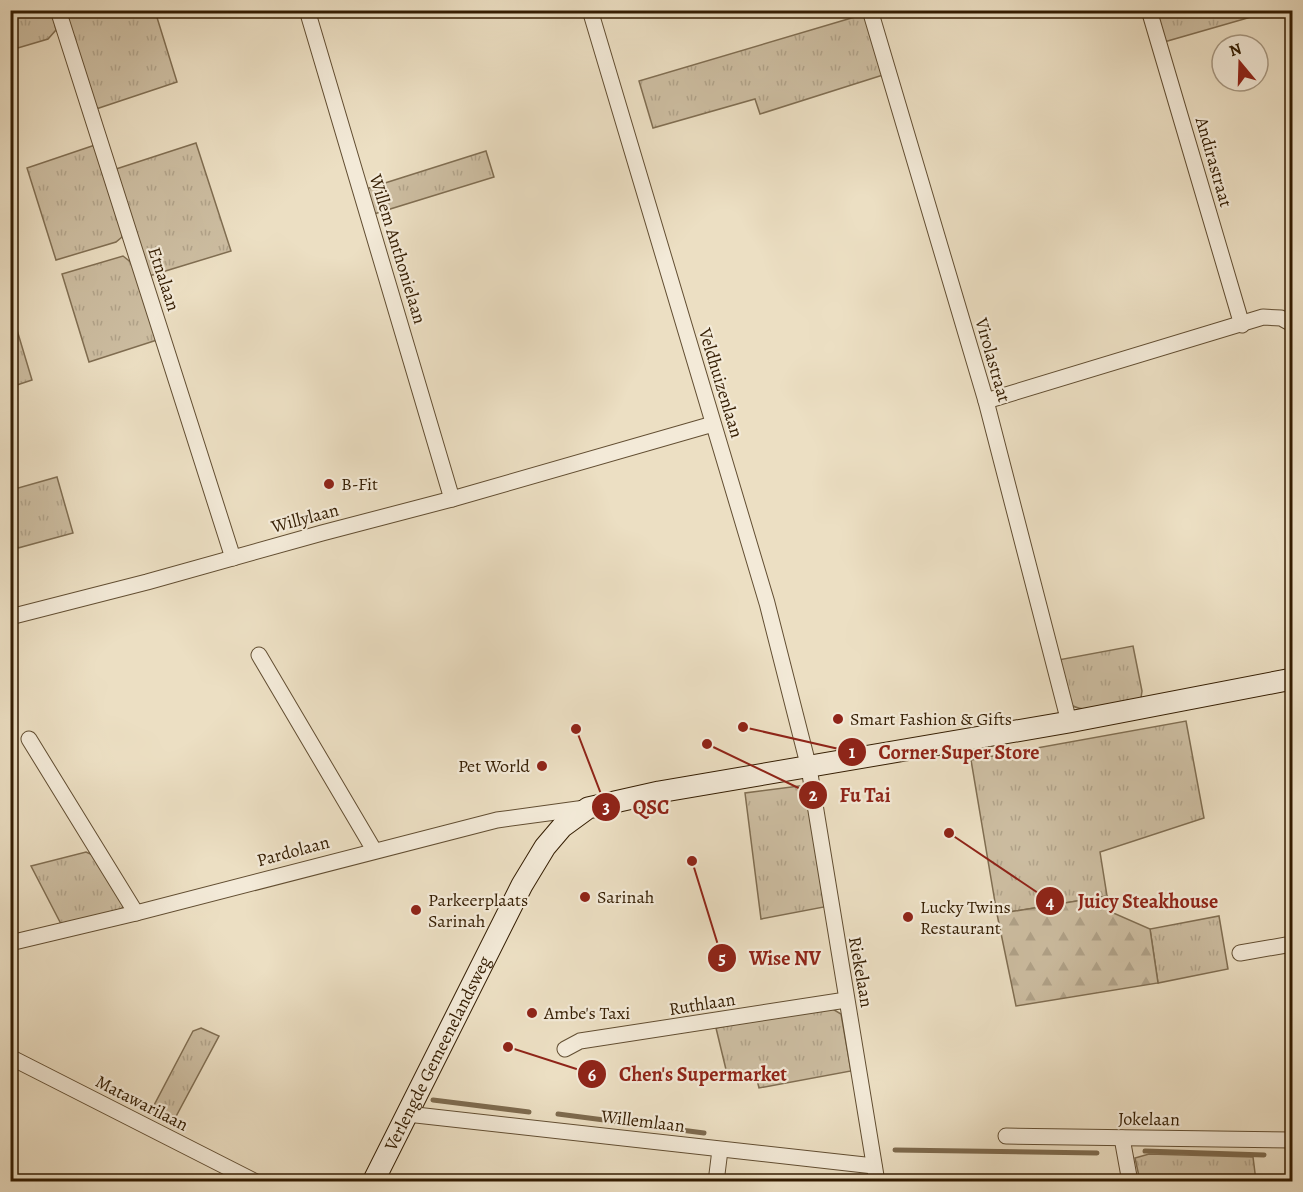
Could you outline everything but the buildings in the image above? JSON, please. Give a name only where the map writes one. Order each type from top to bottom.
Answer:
[{"type":"street","name":"Etnalaan","points":[[58,10],[233,558]]},
{"type":"street","name":"Willem Anthonielaan","points":[[307,10],[452,499]]},
{"type":"street","name":"Veldhuizenlaan","points":[[590,10],[767,603],[809,768]]},
{"type":"street","name":"Virolastraat","points":[[870,10],[986,401],[1069,722]]},
{"type":"street","name":"Andirastraat","points":[[1149,10],[1242,325]]},
{"type":"street","points":[[986,401],[1263,317],[1281,318],[1293,324]]},
{"type":"street","name":"Willylaan","points":[[10,617],[452,499],[713,424]]},
{"type":"street","points":[[259,655],[374,850]]},
{"type":"street","name":"Verlengde Gemeenelandsweg","points":[[373,1182],[522,885],[544,847],[562,827],[588,808],[659,792],[1069,722],[1293,679]]},
{"type":"street","points":[[29,739],[136,913]]},
{"type":"street","name":"Riekelaan","points":[[809,768],[877,1182]]},
{"type":"street","name":"Pardolaan","points":[[10,943],[497,820],[588,808]]},
{"type":"street","points":[[1240,953],[1293,944]]},
{"type":"street","name":"Ruthlaan","points":[[566,1049],[580,1041],[846,1000]]},
{"type":"street","name":"Matawarilaan","points":[[10,1057],[256,1182]]},
{"type":"street","name":"Willemlaan","points":[[407,1114],[874,1166]]},
{"type":"street","name":"Jokelaan","points":[[1006,1136],[1293,1140]]},
{"type":"street","points":[[1122,1138],[1130,1182]]},
{"type":"street","points":[[716,1182],[720,1150]]},
{"type":"green space","points":[[1155,10],[1272,11],[1164,42]]},
{"type":"green space","points":[[10,11],[52,11],[56,30],[48,39],[11,50]]},
{"type":"green space","points":[[65,11],[155,11],[177,82],[96,109]]},
{"type":"green space","points":[[865,14],[883,75],[760,114],[755,99],[653,128],[639,81]]},
{"type":"green space","points":[[196,143],[231,251],[149,276],[116,169]]},
{"type":"green space","points":[[95,145],[122,237],[116,242],[56,260],[27,168]]},
{"type":"green space","points":[[486,151],[494,177],[374,214],[366,189]]},
{"type":"green space","points":[[123,256],[133,264],[157,340],[89,362],[62,274]]},
{"type":"green space","points":[[11,310],[32,380],[10,387]]},
{"type":"green space","points":[[57,477],[73,533],[18,548],[11,524],[11,490]]},
{"type":"green space","points":[[1133,646],[1142,691],[1141,698],[1096,709],[1071,705],[1058,660]]},
{"type":"green space","points":[[1186,721],[1204,818],[1100,852],[1107,896],[997,914],[971,760]]},
{"type":"green space","points":[[807,785],[824,907],[761,919],[745,793]]},
{"type":"green space","points":[[86,852],[95,856],[124,904],[121,910],[61,924],[31,866]]},
{"type":"green space","points":[[1107,896],[1111,912],[1150,929],[1158,983],[1016,1006],[997,914]]},
{"type":"green space","points":[[1219,916],[1228,969],[1158,983],[1150,929]]},
{"type":"green space","points":[[831,1008],[841,1014],[851,1071],[759,1088],[756,1076],[729,1082],[716,1028]]},
{"type":"green space","points":[[201,1028],[219,1036],[173,1122],[151,1111],[193,1031]]},
{"type":"green space","points":[[1149,1154],[1253,1157],[1256,1181],[1140,1181],[1135,1158]]},
{"type":"waterway","points":[[433,1100],[529,1112]]},
{"type":"waterway","points":[[558,1114],[704,1133]]},
{"type":"waterway","points":[[895,1150],[1097,1153]]},
{"type":"waterway","points":[[1145,1151],[1264,1155]]},
{"type":"place","name":"B-Fit","points":[[329,484]]},
{"type":"place","name":"Smart Fashion & Gifts","points":[[838,719]]},
{"type":"place","name":"Corner Super Store","points":[[743,727]]},
{"type":"place","name":"QSC","points":[[576,729]]},
{"type":"place","name":"Fu Tai","points":[[707,744]]},
{"type":"place","name":"Pet World","points":[[542,766]]},
{"type":"place","name":"Juicy Steakhouse","points":[[949,833]]},
{"type":"place","name":"Wise NV","points":[[692,861]]},
{"type":"place","name":"Sarinah","points":[[585,897]]},
{"type":"place","name":"Parkeerplaats Sarinah","points":[[416,910]]},
{"type":"place","name":"Lucky Twins Restaurant","points":[[908,917]]},
{"type":"place","name":"Ambe's Taxi","points":[[532,1013]]},
{"type":"place","name":"Chen's Supermarket","points":[[508,1047]]}]
